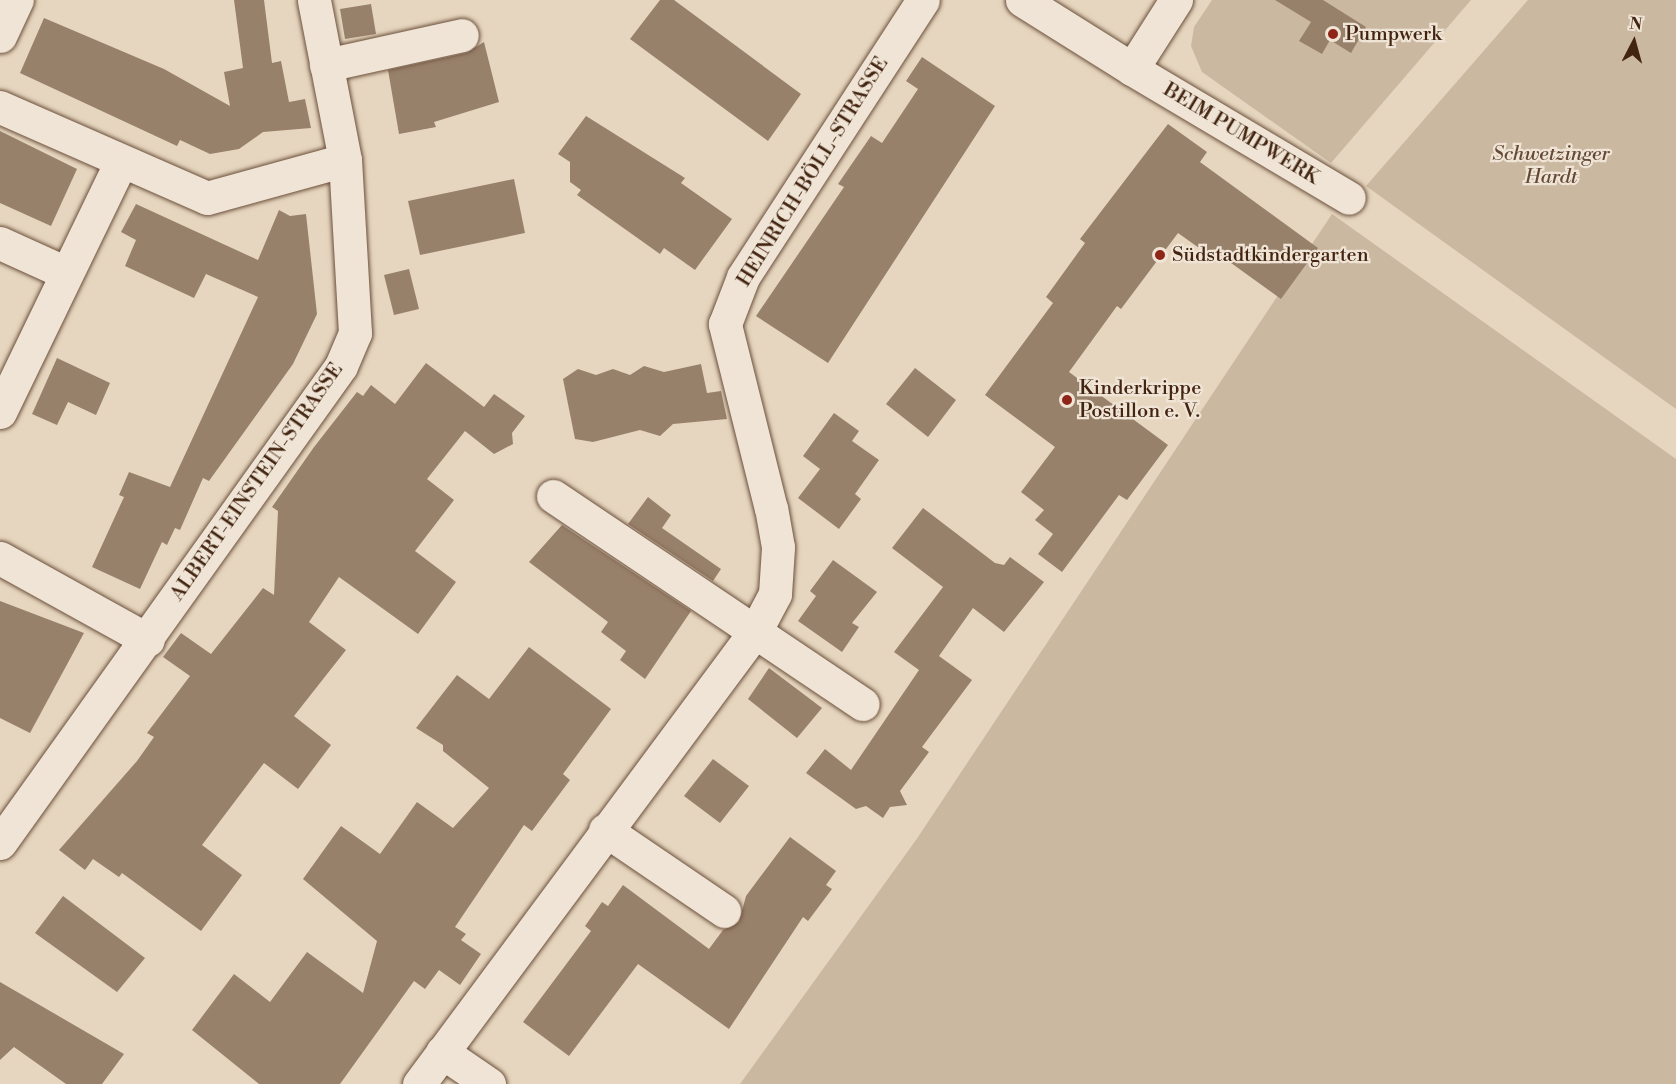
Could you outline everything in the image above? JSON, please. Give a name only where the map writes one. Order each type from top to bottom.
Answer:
[{"type":"street","points":[[0,36],[17,0]]},
{"type":"street","name":"ALBERT-EINSTEIN-STRASSE","points":[[0,843],[148,640],[341,366],[356,333],[345,160],[314,0]]},
{"type":"street","name":"HEINRICH-BÖLL-STRASSE","points":[[419,1084],[605,830],[756,630],[775,594],[778,547],[725,324],[743,277],[923,0]]},
{"type":"street","name":"BEIM PUMPWERK","points":[[1022,0],[1132,69],[1349,198]]},
{"type":"street","points":[[1132,69],[1176,0]]},
{"type":"street","points":[[326,65],[462,34]]},
{"type":"street","points":[[0,107],[120,164],[207,198],[345,160]]},
{"type":"street","points":[[2,403],[120,164]]},
{"type":"street","points":[[0,243],[66,273]]},
{"type":"street","points":[[553,496],[864,704]]},
{"type":"street","points":[[0,558],[148,640]]},
{"type":"street","points":[[605,830],[724,911]]},
{"type":"street","points":[[442,1052],[489,1084]]},
{"type":"green space","points":[[1212,0],[1471,0],[1331,163],[1202,72],[1191,46],[1194,27]]},
{"type":"green space","name":"Schwetzinger Hardt","points":[[1528,0],[1676,0],[1676,409],[1366,186]]},
{"type":"green space","points":[[1332,214],[1676,459],[1676,1084],[740,1084],[916,840]]},
{"type":"building","points":[[234,0],[264,0],[272,63],[281,61],[289,102],[305,99],[311,128],[263,132],[239,149],[210,154],[180,140],[177,146],[20,73],[44,18],[164,69],[230,106],[224,72],[243,68]]},
{"type":"building","points":[[660,0],[674,0],[801,94],[768,141],[630,39]]},
{"type":"building","name":"Pumpwerk","points":[[1275,0],[1323,0],[1366,27],[1351,53],[1330,40],[1322,54],[1299,41],[1311,22]]},
{"type":"building","points":[[371,4],[376,34],[345,39],[340,9]]},
{"type":"building","points":[[484,42],[499,102],[434,122],[436,127],[399,134],[388,70],[466,53]]},
{"type":"building","points":[[922,57],[995,106],[828,363],[756,316],[844,187],[838,184],[871,136],[882,143],[918,89],[906,81]]},
{"type":"building","points":[[586,116],[685,178],[681,183],[732,219],[695,270],[664,248],[660,254],[577,195],[581,190],[570,182],[570,162],[558,154]]},
{"type":"building","points":[[1168,124],[1207,152],[1200,162],[1318,248],[1281,299],[1220,255],[1216,260],[1178,233],[1121,309],[1117,306],[1069,372],[1168,445],[1127,500],[1119,495],[1062,572],[1038,554],[1053,534],[1035,520],[1044,510],[1021,492],[1055,447],[985,395],[1053,303],[1046,297],[1085,243],[1080,239]]},
{"type":"building","points":[[0,131],[77,169],[51,226],[0,203]]},
{"type":"building","points":[[514,179],[525,233],[420,255],[408,201]]},
{"type":"building","points":[[136,204],[258,260],[279,210],[290,216],[306,214],[317,314],[293,364],[209,481],[203,478],[180,530],[175,528],[167,545],[162,542],[140,589],[92,567],[124,497],[119,495],[129,472],[170,487],[258,297],[206,274],[194,298],[125,266],[136,240],[121,232]]},
{"type":"building","points":[[409,269],[419,309],[394,315],[384,275]]},
{"type":"building","points":[[57,358],[110,383],[96,415],[68,402],[57,425],[32,414]]},
{"type":"building","points":[[426,363],[484,407],[494,394],[525,416],[512,433],[513,444],[494,454],[465,431],[427,479],[454,500],[415,551],[456,582],[418,634],[339,577],[309,622],[346,650],[294,716],[331,745],[298,789],[264,763],[202,845],[242,875],[201,931],[122,873],[119,877],[93,859],[85,870],[59,850],[137,761],[154,737],[147,733],[190,676],[163,657],[181,633],[211,654],[263,588],[274,595],[278,511],[272,507],[314,447],[357,392],[363,396],[371,385],[395,404]]},
{"type":"building","points":[[701,364],[707,393],[721,391],[727,419],[673,424],[660,436],[640,430],[593,442],[575,439],[563,379],[578,369],[596,375],[613,369],[630,375],[644,366],[664,372]]},
{"type":"building","points":[[915,368],[956,400],[928,437],[886,404]]},
{"type":"building","points":[[834,413],[859,431],[852,441],[879,460],[855,494],[861,499],[839,529],[798,498],[820,469],[803,456]]},
{"type":"building","points":[[648,497],[671,515],[662,528],[721,569],[713,581],[628,524]]},
{"type":"building","points":[[923,508],[995,563],[1004,565],[1010,557],[1044,582],[1004,632],[973,608],[939,656],[972,680],[922,747],[929,752],[900,791],[907,805],[890,807],[883,818],[866,806],[856,809],[806,773],[825,749],[851,770],[919,670],[894,652],[943,587],[892,548]]},
{"type":"building","points":[[562,525],[691,611],[645,679],[620,660],[626,651],[601,632],[608,622],[529,562]]},
{"type":"building","points":[[833,560],[877,592],[852,623],[859,627],[842,652],[798,621],[816,596],[810,591]]},
{"type":"building","points":[[0,601],[84,633],[30,733],[0,718]]},
{"type":"building","points":[[529,647],[611,709],[563,774],[570,780],[532,831],[524,825],[455,927],[466,934],[461,940],[481,954],[460,985],[439,970],[425,989],[414,981],[340,1084],[259,1084],[192,1030],[234,974],[270,1002],[307,952],[363,993],[377,941],[303,879],[341,826],[380,854],[417,802],[453,828],[489,788],[443,751],[443,745],[416,728],[457,675],[489,699]]},
{"type":"building","points":[[769,668],[822,708],[797,738],[748,699]]},
{"type":"building","points":[[713,759],[749,786],[720,823],[684,796]]},
{"type":"building","points":[[790,837],[836,871],[826,885],[832,889],[808,921],[803,917],[729,1029],[638,964],[569,1056],[523,1022],[591,931],[585,926],[602,902],[608,906],[623,885],[709,949],[723,930],[739,922],[746,896]]},
{"type":"building","points":[[63,896],[145,958],[117,992],[35,933]]},
{"type":"building","points":[[0,982],[124,1054],[102,1084],[66,1084],[14,1047],[0,1060]]},
{"type":"place","name":"Pumpwerk","points":[[1333,34]]},
{"type":"place","name":"Südstadtkindergarten","points":[[1160,255]]},
{"type":"place","name":"Kinderkrippe Postillon e. V.","points":[[1067,400]]}]
